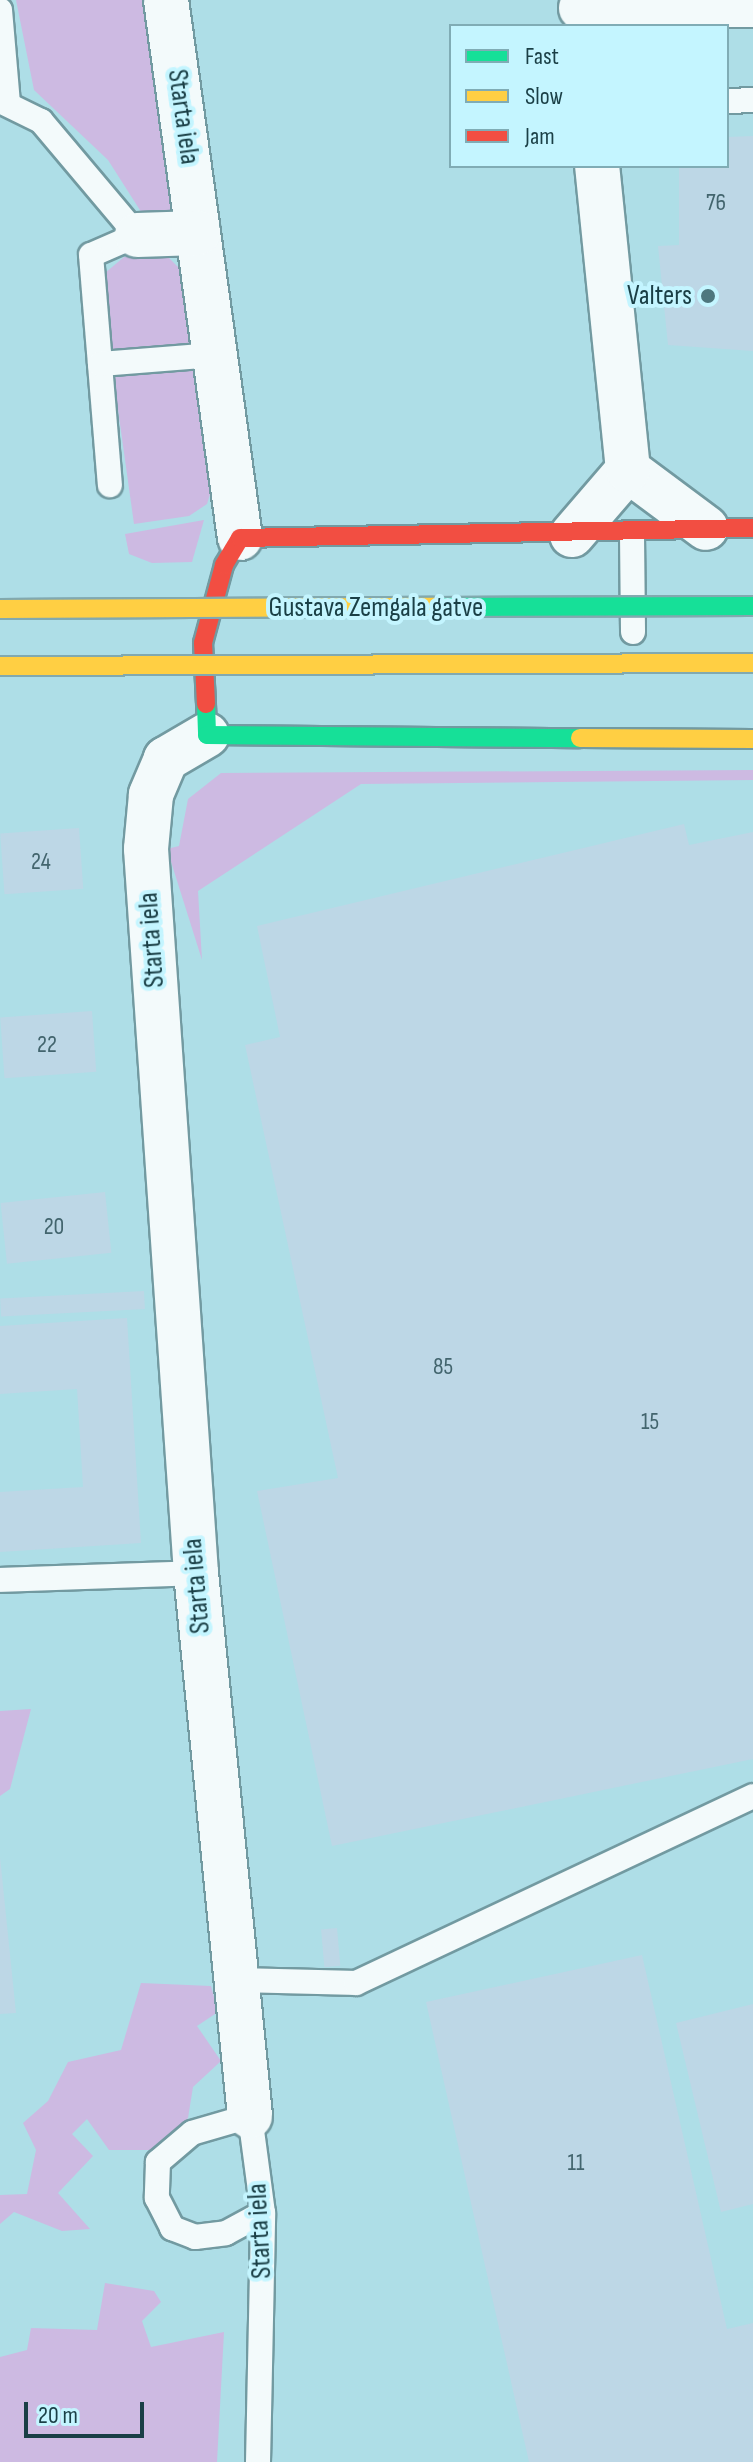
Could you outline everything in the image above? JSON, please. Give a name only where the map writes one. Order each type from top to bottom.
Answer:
[{"type":"main road","points":[[753,528],[706,528],[632,535],[240,538],[224,565],[203,643],[207,735],[753,739]]},
{"type":"main road","name":"Gustava Zemgala gatve","points":[[0,609],[753,606]]},
{"type":"main road","name":"Gustava Zemgala gatve","points":[[0,666],[753,663]]},
{"type":"street","name":"Starta iela","points":[[166,0],[240,538]]},
{"type":"street","points":[[581,11],[753,5]]},
{"type":"street","points":[[572,535],[628,470],[597,168]]},
{"type":"street","points":[[137,235],[198,233]]},
{"type":"street","points":[[628,470],[706,528]]},
{"type":"street","name":"Starta iela","points":[[207,735],[166,759],[151,795],[146,849],[196,1573],[240,1980],[250,2116]]},
{"type":"lane","points":[[0,10],[4,102],[41,121],[137,235],[91,255],[110,485]]},
{"type":"lane","points":[[729,101],[753,100]]},
{"type":"lane","points":[[100,364],[215,355]]},
{"type":"lane","points":[[632,535],[633,632]]},
{"type":"lane","points":[[0,1580],[196,1573]]},
{"type":"lane","points":[[240,1980],[356,1983],[753,1796]]},
{"type":"lane","points":[[250,2116],[192,2133],[158,2162],[157,2198],[172,2228],[195,2237],[226,2233],[263,2213]]},
{"type":"lane","name":"Starta iela","points":[[250,2116],[263,2213],[258,2462]]},
{"type":"shaded area","points":[[16,0],[145,0],[172,207],[166,216],[145,218],[108,160],[34,90]]},
{"type":"shaded area","points":[[167,256],[185,274],[195,347],[111,353],[105,273],[124,257]]},
{"type":"shaded area","points":[[199,366],[212,488],[207,504],[189,516],[134,524],[113,374]]},
{"type":"shaded area","points":[[204,520],[192,562],[152,563],[129,554],[125,534]]},
{"type":"shaded area","points":[[753,770],[753,780],[361,784],[198,891],[202,960],[167,849],[179,846],[188,799],[221,773]]},
{"type":"shaded area","points":[[31,1709],[10,1789],[0,1796],[0,1711]]},
{"type":"shaded area","points":[[141,1983],[211,1986],[218,2012],[197,2026],[221,2061],[193,2087],[188,2118],[161,2150],[109,2150],[87,2119],[72,2134],[93,2156],[58,2193],[90,2229],[62,2231],[14,2212],[0,2224],[0,2195],[27,2194],[36,2150],[23,2123],[48,2101],[68,2062],[121,2050]]},
{"type":"shaded area","points":[[105,2283],[154,2291],[161,2302],[142,2321],[151,2347],[224,2332],[217,2462],[0,2462],[0,2357],[27,2350],[31,2328],[97,2330]]},
{"type":"building","name":"Valters","points":[[753,136],[753,351],[668,345],[658,246],[679,245],[679,168],[729,168],[729,137]]},
{"type":"building","points":[[684,824],[689,845],[753,832],[753,1759],[332,1846],[257,1491],[338,1478],[245,1045],[280,1037],[257,926]]},
{"type":"building","points":[[79,828],[83,889],[4,894],[0,834]]},
{"type":"building","points":[[92,1011],[96,1072],[4,1078],[0,1017]]},
{"type":"building","points":[[105,1192],[111,1253],[7,1264],[1,1203]]},
{"type":"building","points":[[144,1291],[145,1309],[1,1317],[0,1299]]},
{"type":"building","points":[[127,1318],[141,1543],[0,1552],[0,1492],[83,1487],[77,1389],[0,1394],[0,1326]]},
{"type":"building","points":[[0,1857],[16,2013],[0,2014]]},
{"type":"building","points":[[337,1928],[340,1966],[324,1967],[321,1929]]},
{"type":"building","points":[[642,1955],[727,2329],[753,2323],[753,2462],[529,2462],[426,2002]]},
{"type":"building","points":[[753,2004],[753,2204],[721,2212],[676,2023]]},
{"type":"traffic: fast","points":[[435,607],[753,606]]},
{"type":"traffic: fast","points":[[206,704],[207,735],[580,738]]},
{"type":"traffic: slow","points":[[0,609],[435,607]]},
{"type":"traffic: slow","points":[[0,666],[753,663]]},
{"type":"traffic: slow","points":[[580,738],[753,739]]},
{"type":"traffic: jam","points":[[206,704],[203,643],[224,565],[240,538],[753,528]]},
{"type":"place","name":"Valters","points":[[708,296]]}]
